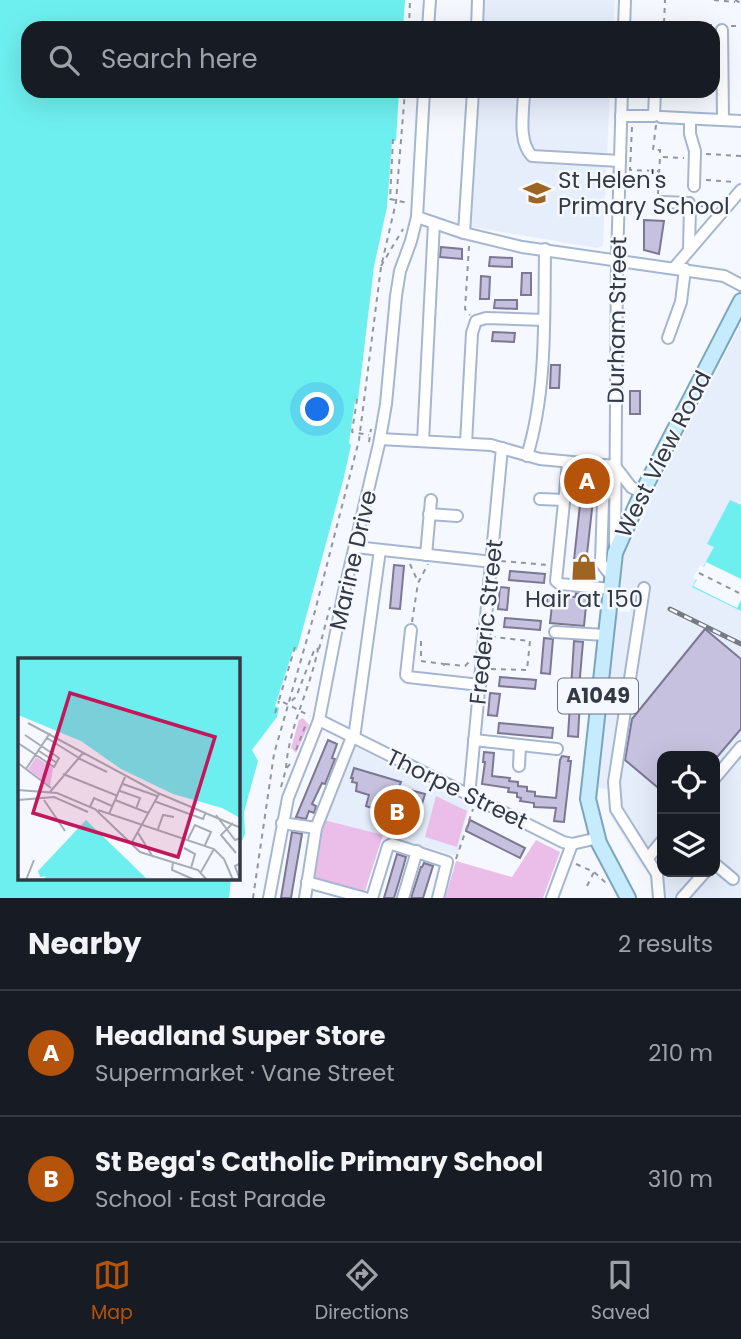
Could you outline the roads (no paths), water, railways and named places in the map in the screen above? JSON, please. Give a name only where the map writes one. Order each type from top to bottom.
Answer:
[{"type":"main road","name":"West View Road","points":[[628,898],[598,838],[588,800],[615,553],[642,493],[741,302]]},
{"type":"street","points":[[428,21],[430,0]]},
{"type":"street","points":[[477,21],[478,0]]},
{"type":"street","points":[[624,21],[625,0]]},
{"type":"street","points":[[722,27],[723,120]]},
{"type":"street","name":"Marine Drive","points":[[270,898],[282,822],[315,720],[331,658],[355,547],[374,437],[386,404],[396,296],[400,271],[413,234],[416,216],[424,98]]},
{"type":"street","points":[[467,234],[473,98]]},
{"type":"street","points":[[524,98],[523,140],[526,150],[532,156],[620,161]]},
{"type":"street","name":"Durham Street","points":[[615,553],[617,260],[620,161],[627,116],[623,98]]},
{"type":"street","points":[[627,116],[654,116],[655,98]]},
{"type":"street","points":[[659,117],[741,121]]},
{"type":"street","points":[[690,119],[690,135],[695,156],[694,183]]},
{"type":"street","points":[[668,338],[681,302],[679,269],[689,249],[741,190]]},
{"type":"street","points":[[662,202],[689,203],[689,249]]},
{"type":"street","points":[[416,216],[467,234],[545,250],[724,276],[741,285]]},
{"type":"street","points":[[423,441],[434,223]]},
{"type":"street","points":[[527,456],[537,421],[544,320],[545,250]]},
{"type":"street","points":[[466,443],[472,332],[476,321],[486,318],[544,320]]},
{"type":"street","points":[[374,437],[466,443],[568,463],[615,466],[631,487],[642,493]]},
{"type":"street","name":"Frederic Street","points":[[472,800],[474,740],[495,561],[502,448]]},
{"type":"street","points":[[568,463],[556,581],[560,584],[611,583],[601,563],[603,500],[605,495],[615,490]]},
{"type":"street","points":[[540,499],[564,500]]},
{"type":"street","points":[[429,556],[431,500]]},
{"type":"street","points":[[429,514],[457,516]]},
{"type":"street","points":[[355,547],[495,561]]},
{"type":"street","points":[[305,898],[316,828],[353,738],[380,550]]},
{"type":"street","points":[[644,588],[614,782],[616,808],[657,874],[659,898]]},
{"type":"street","points":[[555,632],[605,635]]},
{"type":"street","points":[[410,635],[408,677],[480,685]]},
{"type":"street","name":"Thorpe Street","points":[[315,720],[472,800],[572,844]]},
{"type":"street","points":[[474,740],[557,749]]},
{"type":"street","points":[[519,766],[520,745]]},
{"type":"street","points":[[720,772],[741,747]]},
{"type":"street","points":[[282,822],[316,828]]},
{"type":"street","points":[[552,898],[572,844],[598,838]]},
{"type":"street","points":[[372,898],[390,844],[447,862],[438,898]]},
{"type":"street","points":[[648,858],[657,847]]},
{"type":"street","points":[[403,898],[417,851]]},
{"type":"street","points":[[720,868],[733,879]]},
{"type":"street","points":[[682,898],[701,877]]},
{"type":"street","points":[[307,883],[365,898]]},
{"type":"water","points":[[0,0],[405,0],[404,21],[21,21],[21,98],[399,98],[387,207],[374,266],[358,400],[355,401],[349,443],[351,445],[297,650],[293,650],[275,706],[279,708],[277,717],[252,750],[258,761],[244,812],[245,834],[240,845],[240,658],[18,658],[18,880],[231,880],[229,898],[0,898]]},
{"type":"water","points":[[730,500],[741,505],[741,611],[692,587],[714,547],[707,544]]},
{"type":"railway","points":[[670,609],[741,644]]},
{"type":"place","name":"St Helen's Primary School","points":[[537,193]]},
{"type":"place","name":"Headland Super Store","points":[[587,481]]},
{"type":"place","name":"Hair at 150","points":[[584,567]]},
{"type":"place","name":"St Bega's Catholic Primary School","points":[[397,812]]}]
